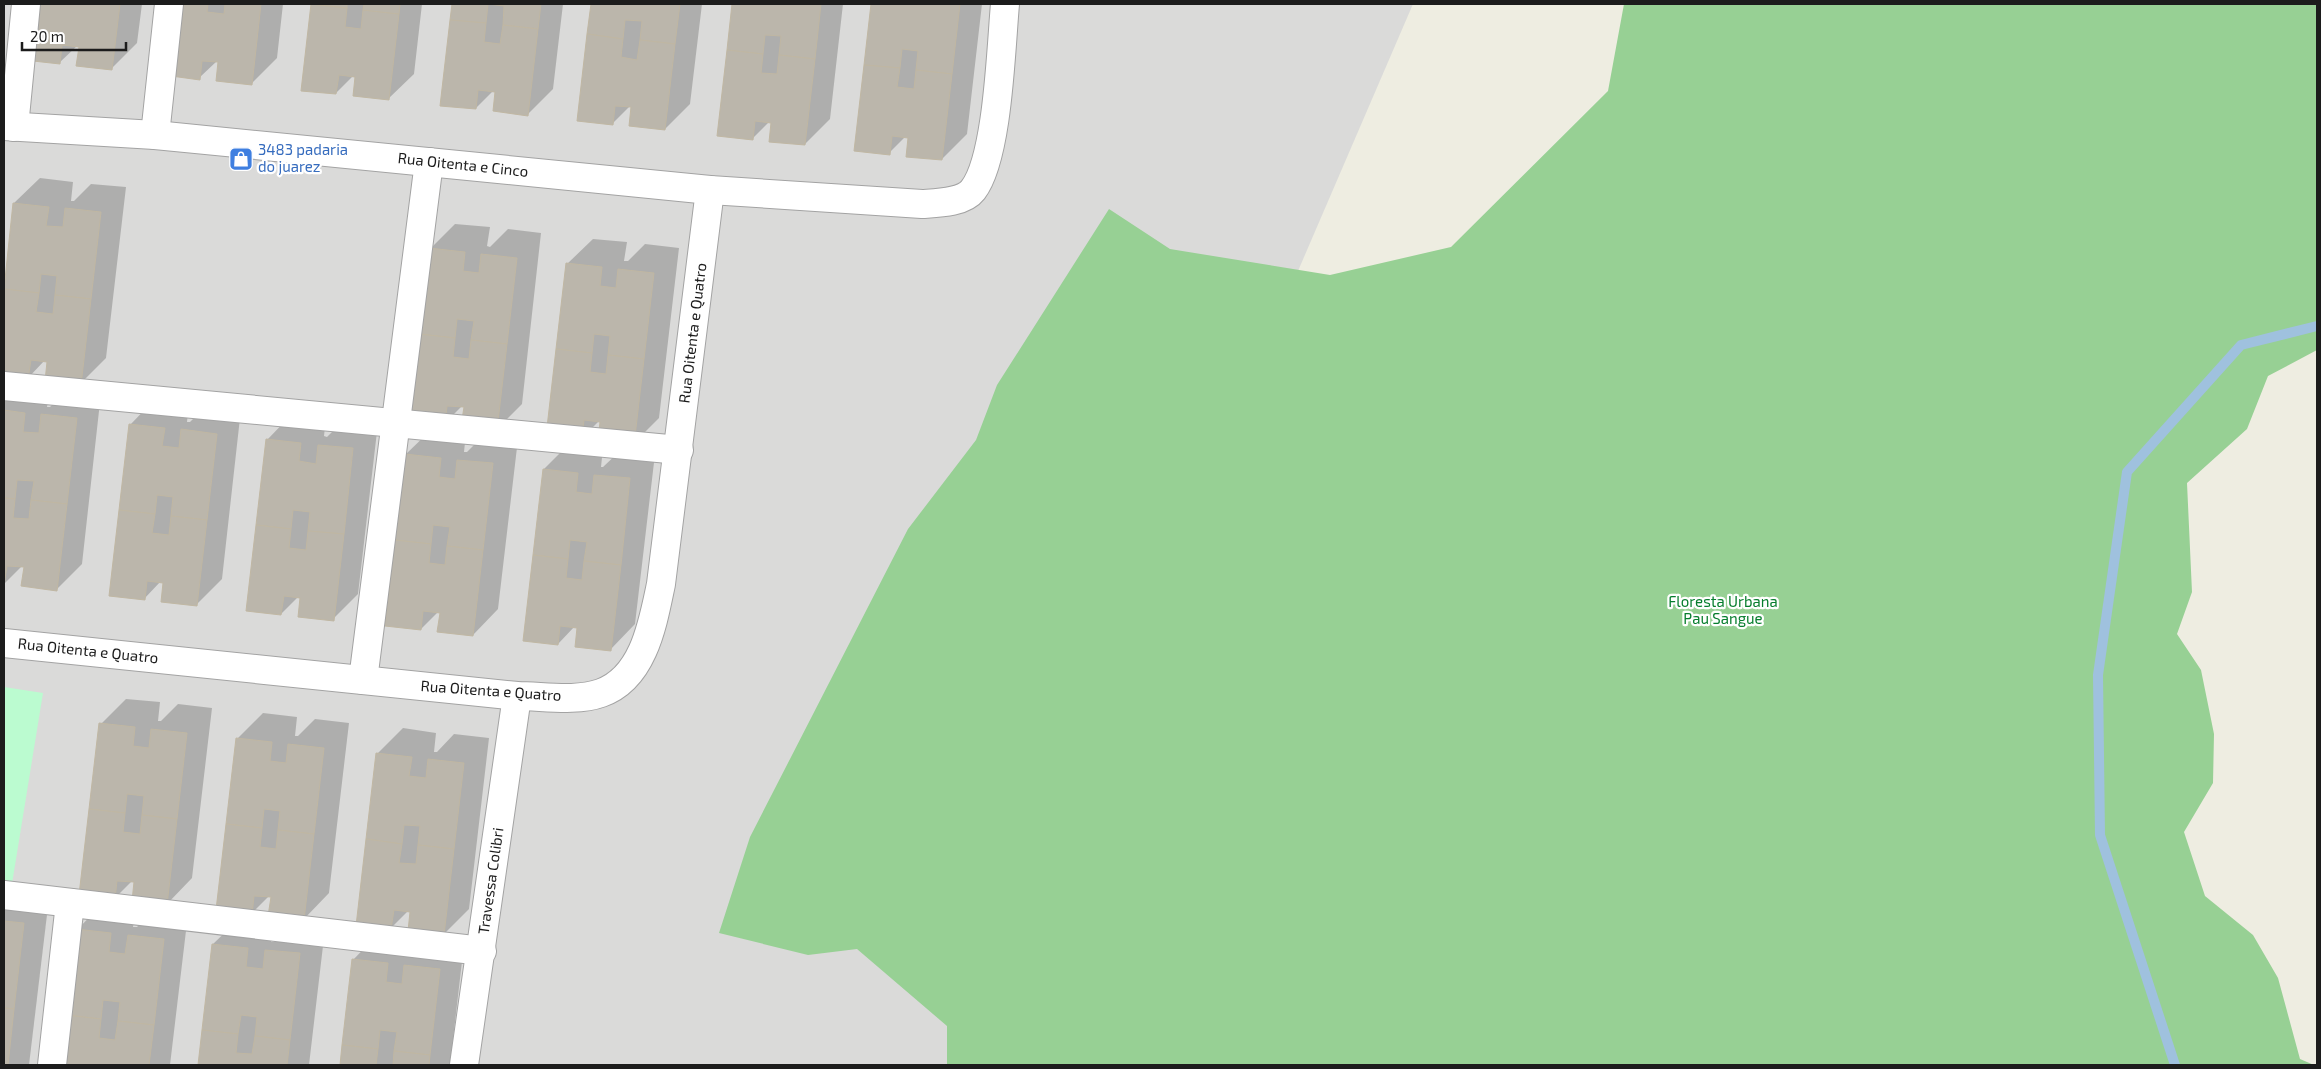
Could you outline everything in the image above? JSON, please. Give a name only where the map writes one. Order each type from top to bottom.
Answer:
[{"type":"street","points":[[9,127],[26,4]]},
{"type":"street","points":[[155,134],[169,4]]},
{"type":"street","name":"Rua Oitenta e Cinco","points":[[9,127],[155,134],[710,190],[922,204],[952,202],[972,191],[986,162],[996,102],[1005,4]]},
{"type":"street","points":[[363,680],[429,162]]},
{"type":"street","name":"Rua Oitenta e Quatro","points":[[4,642],[517,696],[579,697],[602,693],[623,681],[639,659],[652,626],[662,584],[710,190]]},
{"type":"street","points":[[4,386],[679,450]]},
{"type":"street","name":"Travessa Colibri","points":[[464,1065],[482,951],[517,696]]},
{"type":"street","points":[[4,895],[482,951]]},
{"type":"street","points":[[52,1065],[70,903]]},
{"type":"shaded area","points":[[4,4],[1413,4],[956,1065],[4,1065]]},
{"type":"green space","name":"Floresta Urbana Pau Sangue","points":[[1624,4],[2317,4],[2317,350],[2268,376],[2247,429],[2187,483],[2192,592],[2177,634],[2201,670],[2214,734],[2213,783],[2184,832],[2205,896],[2253,935],[2278,978],[2300,1059],[2314,1065],[947,1065],[947,1026],[857,949],[808,955],[719,933],[750,837],[908,529],[976,440],[997,385],[1109,209],[1170,249],[1330,275],[1451,247],[1608,91]]},
{"type":"green space","points":[[4,687],[43,693],[11,890],[4,889]]},
{"type":"building","points":[[31,4],[120,4],[112,70],[76,66],[79,47],[62,45],[60,64],[24,60]]},
{"type":"building","points":[[172,4],[208,4],[207,12],[224,14],[225,4],[261,4],[252,85],[216,81],[218,62],[202,61],[200,80],[164,75]]},
{"type":"building","points":[[311,4],[347,8],[345,27],[361,29],[363,10],[399,14],[389,100],[353,96],[355,77],[339,75],[336,94],[301,91]]},
{"type":"building","points":[[311,4],[347,4],[347,8]]},
{"type":"building","points":[[364,4],[400,4],[399,14],[363,10]]},
{"type":"building","points":[[452,4],[488,4],[486,23],[450,20]]},
{"type":"building","points":[[488,4],[541,4],[538,29],[503,25],[504,6]]},
{"type":"building","points":[[591,4],[680,4],[675,44],[640,40],[642,21],[625,20],[623,39],[587,34]]},
{"type":"building","points":[[732,4],[821,4],[815,59],[779,55],[781,36],[765,35],[763,54],[727,50]]},
{"type":"building","points":[[871,4],[960,4],[952,74],[916,70],[918,51],[902,49],[900,68],[864,65]]},
{"type":"building","points":[[450,20],[486,23],[484,42],[500,44],[503,25],[538,29],[528,116],[493,111],[495,92],[478,90],[476,109],[440,106]]},
{"type":"building","points":[[587,34],[623,39],[621,57],[637,60],[640,40],[675,44],[665,130],[629,126],[631,107],[615,106],[613,125],[577,121]]},
{"type":"building","points":[[727,50],[763,54],[761,73],[777,74],[779,55],[815,59],[805,145],[769,142],[771,123],[755,121],[753,140],[717,136]]},
{"type":"building","points":[[864,65],[900,68],[897,87],[914,89],[916,70],[952,74],[942,160],[906,157],[908,138],[892,136],[890,155],[854,151]]},
{"type":"building","points":[[13,203],[49,207],[46,226],[63,227],[65,208],[101,212],[91,299],[55,295],[57,276],[41,274],[39,293],[4,289]]},
{"type":"building","points":[[429,248],[465,252],[463,271],[479,273],[481,254],[517,258],[507,344],[471,340],[474,321],[457,319],[455,338],[419,334]]},
{"type":"building","points":[[566,263],[602,267],[600,286],[616,288],[618,269],[654,273],[644,359],[608,355],[610,336],[594,334],[592,353],[556,349]]},
{"type":"building","points":[[4,289],[39,293],[36,312],[53,314],[55,295],[91,299],[81,385],[45,381],[47,362],[31,360],[28,379],[4,376]]},
{"type":"building","points":[[419,334],[455,338],[453,357],[469,359],[471,340],[507,344],[497,430],[461,426],[464,407],[447,406],[445,425],[409,421]]},
{"type":"building","points":[[556,349],[592,353],[590,372],[606,374],[608,355],[644,359],[634,445],[598,441],[600,422],[584,420],[582,439],[546,436]]},
{"type":"building","points":[[4,410],[25,413],[23,432],[39,433],[41,414],[77,418],[67,504],[31,500],[34,481],[17,480],[15,499],[4,498]]},
{"type":"building","points":[[129,424],[165,428],[162,446],[179,448],[181,429],[217,434],[207,520],[171,516],[173,497],[157,495],[155,514],[119,510]]},
{"type":"building","points":[[266,439],[301,443],[299,461],[316,464],[318,445],[353,448],[344,534],[308,531],[310,512],[293,510],[291,529],[256,525]]},
{"type":"building","points":[[405,454],[441,458],[439,477],[455,479],[457,460],[493,463],[483,550],[447,546],[450,527],[433,525],[431,544],[395,540]]},
{"type":"building","points":[[543,469],[578,473],[576,492],[592,494],[594,475],[630,478],[621,565],[584,561],[587,542],[570,540],[568,559],[533,555]]},
{"type":"building","points":[[4,498],[15,499],[13,518],[29,519],[31,500],[67,504],[57,591],[21,586],[24,567],[7,566],[4,585]]},
{"type":"building","points":[[119,510],[155,514],[152,533],[169,535],[171,516],[207,520],[197,606],[161,602],[163,583],[147,581],[145,600],[109,596]]},
{"type":"building","points":[[256,525],[291,529],[289,548],[306,550],[308,531],[344,534],[334,621],[298,617],[300,598],[284,596],[281,615],[246,611]]},
{"type":"building","points":[[395,540],[431,544],[429,563],[445,565],[447,546],[483,550],[473,636],[437,632],[440,613],[423,611],[421,630],[385,626]]},
{"type":"building","points":[[533,555],[568,559],[566,578],[582,580],[584,561],[621,565],[611,651],[575,647],[577,628],[560,626],[558,645],[523,641]]},
{"type":"building","points":[[99,723],[135,727],[133,746],[149,748],[151,729],[187,733],[177,819],[142,815],[144,796],[127,794],[125,813],[89,809]]},
{"type":"building","points":[[236,738],[272,742],[270,761],[286,763],[288,744],[324,748],[314,834],[278,830],[280,811],[264,809],[262,828],[226,824]]},
{"type":"building","points":[[376,753],[412,757],[409,776],[426,778],[428,759],[464,763],[454,849],[418,845],[420,826],[404,825],[402,844],[366,839]]},
{"type":"building","points":[[89,809],[125,813],[123,832],[140,834],[142,815],[177,819],[167,905],[132,901],[134,882],[117,881],[115,899],[79,895]]},
{"type":"building","points":[[226,824],[262,828],[260,847],[276,849],[278,830],[314,834],[304,920],[268,916],[271,897],[254,896],[252,915],[216,910]]},
{"type":"building","points":[[366,839],[402,844],[399,863],[416,864],[418,845],[454,849],[444,935],[408,931],[410,912],[394,910],[391,929],[356,926]]},
{"type":"building","points":[[4,921],[24,923],[14,1009],[4,1008]]},
{"type":"building","points":[[76,929],[111,933],[109,952],[125,954],[128,935],[164,939],[154,1025],[118,1021],[120,1002],[103,1000],[101,1019],[66,1015]]},
{"type":"building","points":[[212,944],[248,948],[246,967],[263,969],[265,950],[300,953],[290,1040],[255,1036],[257,1017],[241,1015],[238,1034],[202,1030]]},
{"type":"building","points":[[352,959],[388,963],[386,982],[402,984],[404,965],[440,969],[430,1055],[394,1051],[397,1032],[380,1030],[378,1049],[342,1045]]},
{"type":"building","points":[[4,1008],[14,1009],[8,1065],[4,1065]]},
{"type":"building","points":[[66,1015],[101,1019],[99,1038],[115,1040],[118,1021],[154,1025],[149,1065],[60,1065]]},
{"type":"building","points":[[202,1030],[238,1034],[236,1053],[252,1054],[255,1036],[290,1040],[287,1065],[198,1065]]},
{"type":"building","points":[[342,1045],[378,1049],[376,1065],[340,1065]]},
{"type":"building","points":[[394,1051],[430,1055],[429,1065],[393,1065]]},
{"type":"waterway","points":[[2175,1065],[2100,835],[2098,675],[2127,472],[2241,345],[2317,326]]},
{"type":"place","name":"3483 padaria do juarez","points":[[241,159]]}]
